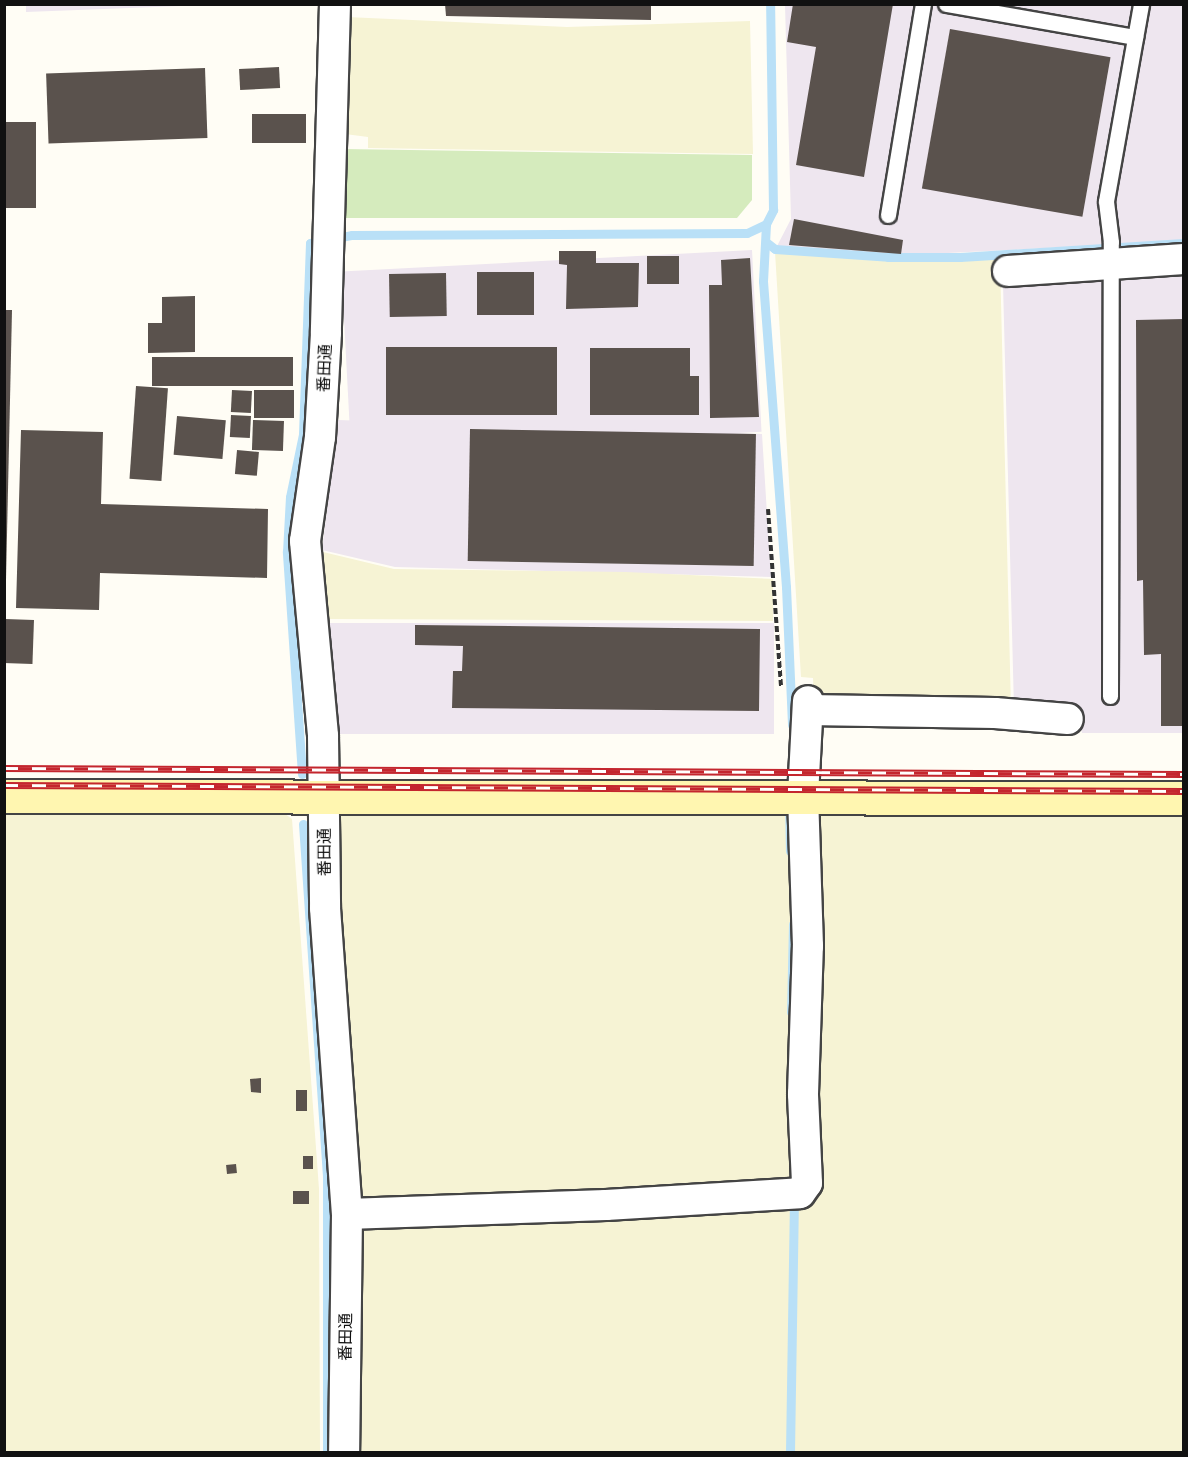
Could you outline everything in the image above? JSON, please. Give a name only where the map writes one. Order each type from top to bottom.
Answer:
[{"type":"street","name":"番田通","points":[[335,4],[320,437],[305,541],[323,736],[325,908],[347,1214],[344,1452]]},
{"type":"street","points":[[1008,271],[1111,252],[1184,259]]},
{"type":"street","points":[[347,1214],[793,1194],[807,1183],[803,1094],[808,946],[793,797],[799,704],[995,713],[1068,719]]},
{"type":"street","points":[[4,796],[324,799],[1184,798]]},
{"type":"lane","points":[[888,215],[922,4]]},
{"type":"lane","points":[[946,4],[1135,37]]},
{"type":"lane","points":[[1110,696],[1111,252],[1106,201],[1141,4]]},
{"type":"path","points":[[768,509],[799,704]]},
{"type":"shaded area","points":[[26,4],[207,4],[207,5],[26,12]]},
{"type":"shaded area","points":[[785,5],[1183,5],[1183,241],[888,256],[776,248],[791,219]]},
{"type":"shaded area","points":[[347,17],[567,27],[750,21],[753,154],[368,148],[368,137],[345,134]]},
{"type":"shaded area","points":[[752,250],[762,432],[351,453],[342,272]]},
{"type":"shaded area","points":[[775,252],[879,260],[1000,260],[1011,709],[814,705],[813,678],[801,677]]},
{"type":"shaded area","points":[[1183,273],[1183,733],[1082,733],[1077,711],[1014,709],[1003,284]]},
{"type":"shaded area","points":[[338,420],[762,434],[771,577],[395,567],[322,550]]},
{"type":"shaded area","points":[[323,552],[394,569],[626,572],[773,579],[773,621],[329,619]]},
{"type":"shaded area","points":[[328,623],[774,623],[774,734],[328,734]]},
{"type":"shaded area","points":[[5,809],[281,811],[292,819],[319,1189],[320,1452],[5,1452]]},
{"type":"shaded area","points":[[335,810],[1183,813],[1183,1452],[361,1452],[359,1217]]},
{"type":"green space","points":[[343,149],[752,155],[752,200],[737,218],[342,218]]},
{"type":"building","points":[[445,4],[651,4],[651,20],[446,16]]},
{"type":"building","points":[[793,4],[893,4],[864,177],[796,165],[816,47],[787,42]]},
{"type":"building","points":[[950,29],[1111,57],[1082,217],[922,189]]},
{"type":"building","points":[[279,67],[280,88],[240,90],[239,69]]},
{"type":"building","points":[[205,68],[207,138],[49,144],[46,74]]},
{"type":"building","points":[[252,114],[306,114],[306,143],[252,143]]},
{"type":"building","points":[[4,122],[36,122],[36,208],[4,208]]},
{"type":"building","points":[[794,219],[903,240],[901,254],[789,245]]},
{"type":"building","points":[[559,251],[596,251],[596,263],[639,263],[638,307],[566,309],[567,265],[559,264]]},
{"type":"building","points":[[647,256],[679,256],[679,284],[647,284]]},
{"type":"building","points":[[750,258],[759,417],[710,418],[709,285],[722,285],[721,260]]},
{"type":"building","points":[[477,272],[534,272],[534,315],[477,315]]},
{"type":"building","points":[[446,273],[447,316],[390,317],[389,274]]},
{"type":"building","points":[[195,296],[195,352],[148,353],[148,323],[162,323],[162,297]]},
{"type":"building","points":[[4,310],[12,310],[6,580],[4,580]]},
{"type":"building","points":[[1184,319],[1184,726],[1161,726],[1161,654],[1144,655],[1143,580],[1137,581],[1136,320]]},
{"type":"building","points":[[386,347],[557,347],[557,415],[386,415]]},
{"type":"building","points":[[590,348],[690,348],[690,376],[699,376],[699,415],[590,415]]},
{"type":"building","points":[[152,357],[293,357],[293,386],[152,386]]},
{"type":"building","points":[[136,386],[168,388],[161,481],[130,479]]},
{"type":"building","points":[[232,390],[252,391],[251,413],[231,412]]},
{"type":"building","points":[[254,390],[294,390],[294,418],[254,418]]},
{"type":"building","points":[[231,415],[251,416],[250,438],[230,437]]},
{"type":"building","points":[[177,416],[226,420],[222,459],[174,455]]},
{"type":"building","points":[[253,420],[284,421],[283,451],[252,450]]},
{"type":"building","points":[[470,429],[756,434],[754,566],[468,561]]},
{"type":"building","points":[[21,430],[103,432],[101,504],[268,509],[267,578],[100,573],[99,610],[16,608]]},
{"type":"building","points":[[237,450],[259,452],[257,476],[235,474]]},
{"type":"building","points":[[5,619],[34,620],[32,664],[4,663]]},
{"type":"building","points":[[415,625],[760,629],[759,711],[452,708],[453,671],[462,671],[463,646],[415,645]]},
{"type":"building","points":[[261,1078],[261,1093],[251,1092],[250,1079]]},
{"type":"building","points":[[296,1090],[307,1090],[307,1111],[296,1111]]},
{"type":"building","points":[[303,1156],[313,1156],[313,1169],[303,1169]]},
{"type":"building","points":[[236,1164],[237,1173],[227,1174],[226,1165]]},
{"type":"building","points":[[293,1191],[309,1191],[309,1204],[293,1204]]},
{"type":"waterway","points":[[302,774],[287,552],[290,497],[303,434],[310,243],[352,235],[747,233],[766,224],[773,210],[770,4]]},
{"type":"waterway","points":[[766,224],[763,281],[786,587],[792,725]]},
{"type":"waterway","points":[[766,242],[775,249],[888,257],[960,257],[1184,243]]},
{"type":"waterway","points":[[789,801],[790,851]]},
{"type":"waterway","points":[[303,824],[327,1177],[327,1452]]},
{"type":"waterway","points":[[791,1012],[793,924]]},
{"type":"waterway","points":[[790,1452],[794,1197]]},
{"type":"railway","points":[[4,768],[1184,774]]},
{"type":"railway","points":[[4,785],[1184,791]]}]
